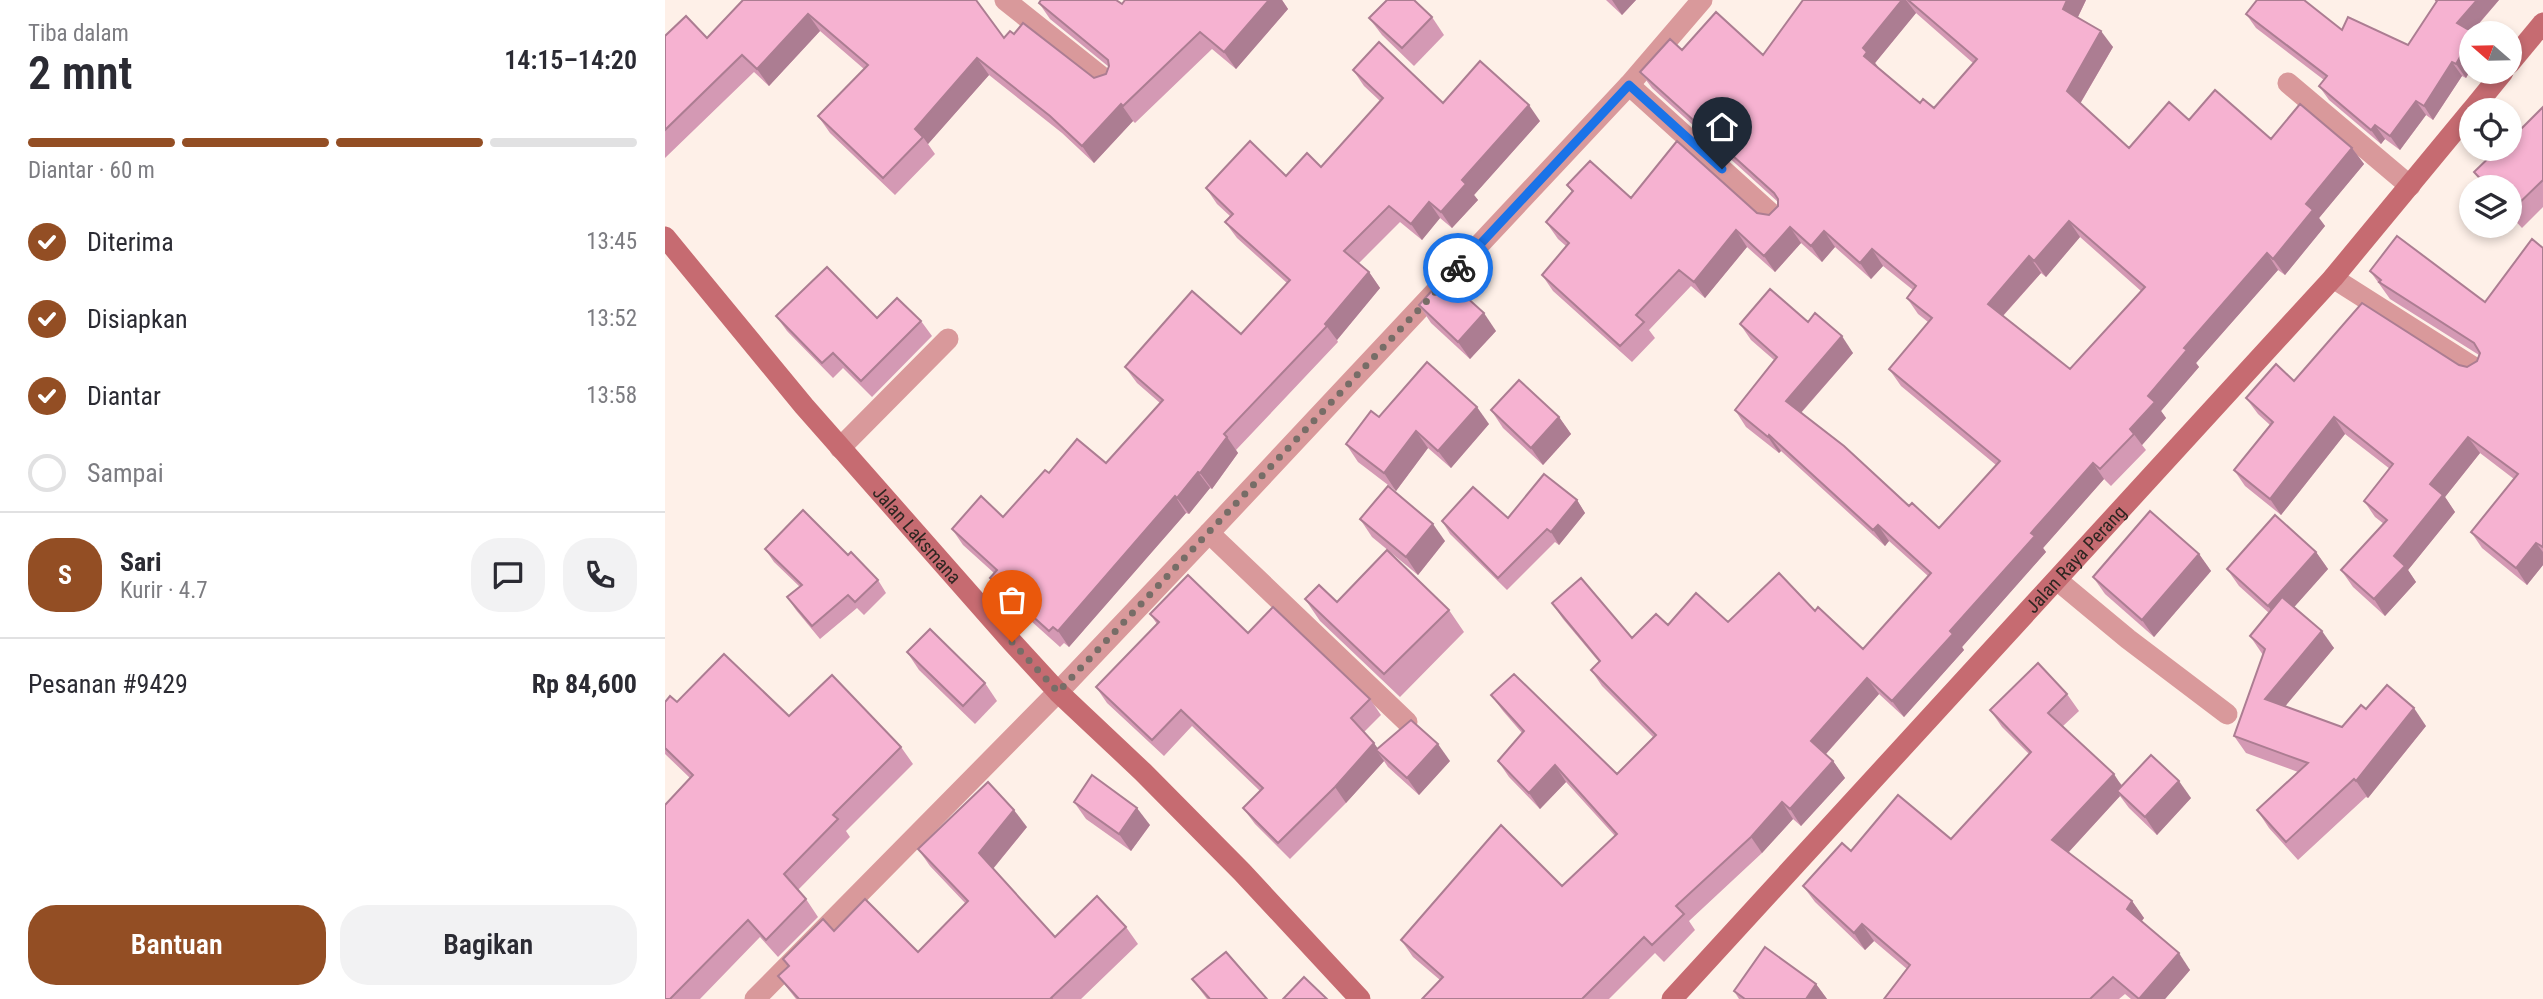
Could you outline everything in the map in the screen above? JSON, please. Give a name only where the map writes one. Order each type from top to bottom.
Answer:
[{"type":"main road","points":[[2522,48],[2543,23]]},
{"type":"main road","name":"Jalan Raya Perang","points":[[2482,98],[2493,84]]},
{"type":"main road","name":"Jalan Raya Perang","points":[[1672,999],[2333,278],[2459,126]]},
{"type":"main road","name":"Jalan Laksmana","points":[[665,237],[840,448],[1058,692],[1143,772],[1242,872],[1360,999]]},
{"type":"street","points":[[1005,0],[1108,82]]},
{"type":"street","points":[[755,999],[1058,692],[1209,533],[1629,85],[1702,0]]},
{"type":"street","points":[[2288,83],[2410,186]]},
{"type":"street","points":[[1629,85],[1777,219]]},
{"type":"street","points":[[2333,278],[2478,370]]},
{"type":"street","points":[[840,448],[948,339]]},
{"type":"street","points":[[1209,533],[1407,722]]},
{"type":"street","points":[[2057,580],[2128,639],[2227,714]]},
{"type":"building","points":[[743,0],[976,0],[1004,38],[1010,31],[1014,34],[1023,23],[1094,78],[1106,74],[1108,60],[1039,3],[1041,0],[1116,0],[1122,4],[1125,0],[1269,0],[1224,52],[1200,32],[1123,106],[1121,104],[1082,146],[1050,116],[977,58],[915,129],[923,137],[883,178],[818,116],[868,65],[808,14],[757,69],[742,55],[665,130],[665,36],[686,16],[707,38]]},
{"type":"building","points":[[1387,0],[1414,0],[1432,17],[1402,48],[1369,18]]},
{"type":"building","points":[[1803,0],[1902,0],[1863,48],[1867,52],[1864,56],[1920,103],[1923,99],[1934,108],[1977,59],[1908,0],[2067,0],[2063,9],[2101,31],[2067,91],[2129,148],[2169,102],[2189,120],[2215,90],[2271,139],[2300,104],[2352,148],[2306,204],[2313,210],[2273,259],[2267,253],[2184,348],[2187,350],[2148,396],[2155,402],[2130,429],[2134,434],[2100,469],[2093,463],[2031,533],[2035,536],[1950,631],[1953,634],[1892,701],[1867,678],[1811,741],[1833,761],[1790,809],[1782,802],[1751,837],[1676,906],[1684,914],[1652,945],[1644,937],[1582,999],[1422,999],[1443,977],[1401,940],[1501,825],[1562,886],[1617,834],[1555,765],[1529,793],[1498,761],[1524,731],[1491,695],[1514,674],[1617,774],[1656,735],[1591,670],[1600,661],[1552,603],[1581,578],[1632,638],[1656,614],[1668,625],[1696,593],[1728,622],[1779,573],[1815,611],[1818,607],[1863,649],[1931,573],[1878,525],[1873,530],[1769,435],[1768,437],[1735,410],[1777,357],[1740,324],[1770,289],[1808,322],[1815,313],[1842,336],[1786,401],[1844,446],[1909,506],[1912,503],[1939,528],[2000,461],[1889,369],[1932,318],[1907,298],[1916,286],[1872,249],[1860,263],[1824,231],[1811,246],[1790,227],[1764,256],[1736,230],[1694,282],[1679,270],[1636,315],[1644,322],[1620,346],[1542,275],[1569,243],[1546,222],[1573,191],[1567,185],[1590,161],[1631,198],[1677,141],[1757,213],[1769,215],[1778,206],[1774,193],[1640,72],[1670,39],[1682,50],[1716,12],[1763,55]],"holes":[[[2069,221],[2145,287],[2070,369],[1988,304],[2029,256],[2034,261]]]},
{"type":"building","points":[[2257,0],[2304,0],[2342,30],[2348,17],[2408,45],[2436,0],[2477,0],[2457,23],[2459,59],[2456,64],[2452,62],[2424,106],[2416,101],[2390,136],[2375,125],[2371,130],[2319,86],[2327,76],[2246,14]]},
{"type":"building","points":[[1379,42],[1443,103],[1480,61],[1529,105],[1462,180],[1466,184],[1441,212],[1429,202],[1411,224],[1389,206],[1344,251],[1369,272],[1325,324],[1327,326],[1224,434],[1227,437],[1200,473],[1198,472],[1177,498],[1175,496],[1058,631],[1053,627],[1049,631],[990,578],[997,570],[952,529],[981,496],[1003,517],[1045,470],[1049,473],[1077,439],[1106,463],[1163,400],[1125,367],[1192,291],[1241,334],[1290,280],[1225,222],[1233,214],[1206,188],[1250,141],[1286,176],[1307,153],[1321,167],[1383,98],[1353,70]]},
{"type":"building","points":[[2543,107],[2543,180],[2522,200],[2522,175],[2477,175],[2474,172],[2485,161],[2522,161],[2522,128]]},
{"type":"building","points":[[2397,236],[2485,302],[2532,239],[2543,248],[2543,547],[2536,543],[2516,568],[2471,532],[2518,474],[2468,437],[2430,484],[2443,495],[2394,556],[2405,566],[2374,599],[2341,570],[2387,520],[2364,501],[2393,464],[2334,417],[2270,499],[2234,470],[2273,422],[2246,398],[2276,364],[2294,381],[2362,303],[2459,365],[2467,367],[2477,361],[2480,353],[2474,343],[2379,282],[2381,280],[2370,271]]},
{"type":"building","points":[[827,267],[877,318],[897,298],[921,321],[861,381],[833,353],[822,363],[776,316]]},
{"type":"building","points":[[1444,277],[1484,313],[1458,342],[1419,305]]},
{"type":"building","points":[[1427,362],[1477,407],[1438,451],[1416,431],[1384,473],[1346,444],[1371,411],[1379,417]]},
{"type":"building","points":[[1519,380],[1559,417],[1531,448],[1491,410]]},
{"type":"building","points":[[1544,474],[1577,500],[1551,532],[1547,529],[1498,578],[1442,521],[1473,487],[1508,518]]},
{"type":"building","points":[[1388,486],[1433,524],[1406,557],[1360,519]]},
{"type":"building","points":[[803,510],[848,555],[851,552],[878,580],[855,602],[848,595],[812,626],[787,597],[802,585],[765,549]]},
{"type":"building","points":[[2150,511],[2199,554],[2142,620],[2093,577]]},
{"type":"building","points":[[2275,515],[2316,552],[2268,606],[2227,569]]},
{"type":"building","points":[[1387,550],[1449,610],[1384,674],[1305,599],[1319,585],[1337,602]]},
{"type":"building","points":[[1188,575],[1248,633],[1273,607],[1370,699],[1351,718],[1374,743],[1335,787],[1278,843],[1243,808],[1263,788],[1181,710],[1152,740],[1096,687],[1159,622],[1150,614]]},
{"type":"building","points":[[2282,597],[2322,631],[2265,699],[2342,727],[2361,705],[2366,709],[2387,685],[2414,708],[2356,781],[2354,779],[2286,842],[2257,810],[2308,763],[2234,736],[2265,649],[2250,636]]},
{"type":"building","points":[[930,629],[985,683],[963,706],[907,652]]},
{"type":"building","points":[[724,654],[789,716],[832,675],[901,747],[833,815],[838,819],[784,874],[806,899],[766,940],[748,920],[670,999],[665,999],[665,805],[693,775],[665,748],[665,702],[670,696],[677,702]]},
{"type":"building","points":[[2038,663],[2067,694],[2048,713],[2114,774],[2052,840],[2132,901],[2127,909],[2179,953],[2139,999],[2113,977],[2090,999],[1884,999],[1910,965],[1862,924],[1854,933],[1803,886],[1842,843],[1851,851],[1898,795],[1951,839],[2031,752],[1990,710]]},
{"type":"building","points":[[1411,720],[1438,744],[1407,778],[1376,750]]},
{"type":"building","points":[[2151,755],[2179,781],[2145,817],[2117,791]]},
{"type":"building","points":[[1092,775],[1137,808],[1119,834],[1074,802]]},
{"type":"building","points":[[988,782],[1014,810],[979,853],[1055,937],[1097,896],[1126,927],[1052,999],[799,999],[778,976],[789,966],[783,959],[823,919],[834,931],[865,899],[918,952],[968,901],[918,849]]},
{"type":"building","points":[[1765,947],[1816,984],[1806,999],[1745,999],[1734,991]]},
{"type":"building","points":[[1226,952],[1267,999],[1210,999],[1192,979]]},
{"type":"building","points":[[1304,977],[1327,999],[1283,999]]},
{"type":"way so far","points":[[1012,642],[1058,692],[1458,268]]},
{"type":"route","points":[[1458,268],[1629,85],[1722,169]]}]
